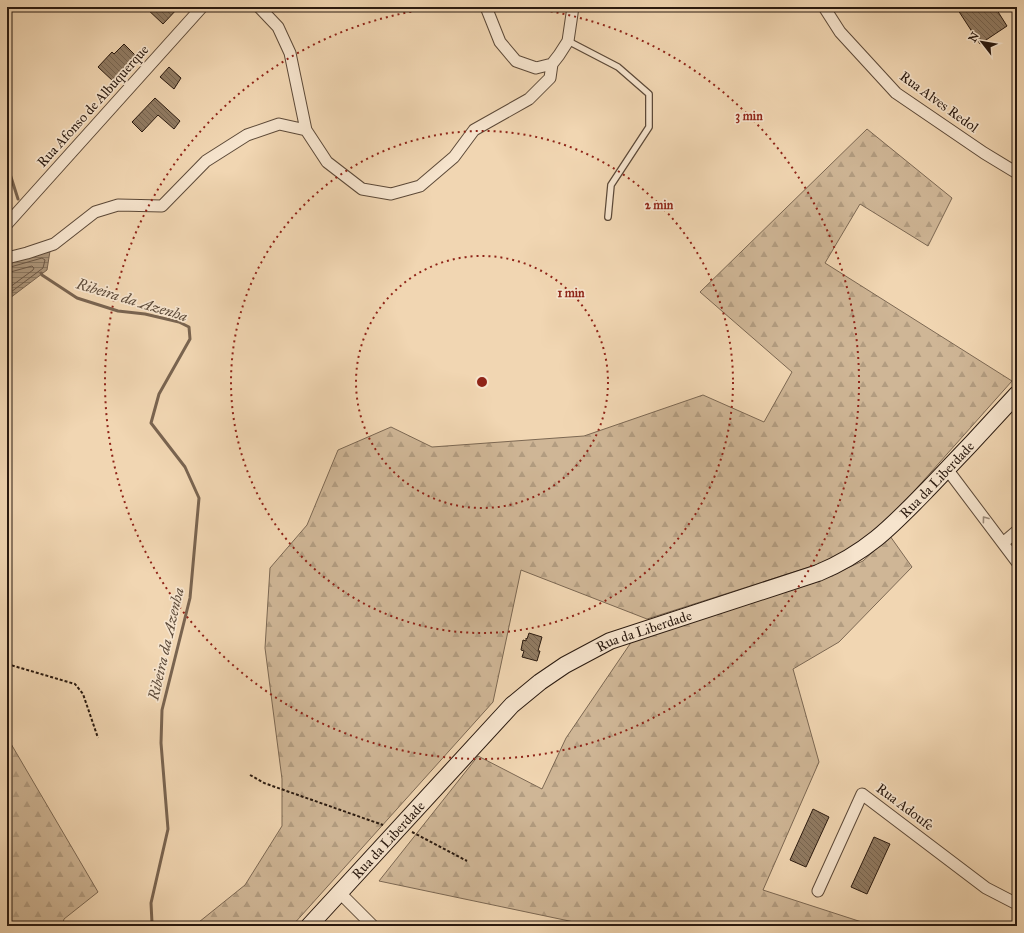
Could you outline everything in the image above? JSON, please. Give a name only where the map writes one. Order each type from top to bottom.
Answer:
[{"type":"street","name":"Rua Afonso de Albuquerque","points":[[7,224],[202,7]]},
{"type":"street","points":[[259,7],[278,26],[290,53],[306,130],[327,162],[362,189],[392,194],[420,186],[454,157],[474,130],[529,99],[550,78],[552,64],[568,41],[573,7]]},
{"type":"street","points":[[486,7],[500,42],[516,61],[536,68],[552,64]]},
{"type":"street","name":"Rua Alves Redol","points":[[824,7],[840,32],[896,93],[984,153],[1017,173]]},
{"type":"street","points":[[7,258],[54,244],[95,212],[118,205],[162,206],[206,161],[247,135],[279,124],[306,130]]},
{"type":"street","name":"Rua da Liberdade","points":[[309,926],[512,706],[540,682],[566,665],[610,641],[818,573],[836,566],[854,556],[886,531],[947,469],[1017,394]]},
{"type":"street","points":[[947,469],[1017,562]]},
{"type":"street","points":[[1003,543],[1017,531]]},
{"type":"street","name":"Rua Adoufe","points":[[818,890],[862,794],[986,888],[1017,904]]},
{"type":"street","points":[[340,893],[373,926]]},
{"type":"lane","points":[[568,41],[618,67],[649,94],[649,127],[611,185],[608,217]]},
{"type":"path","points":[[7,664],[75,684],[83,694],[98,738]]},
{"type":"path","points":[[250,775],[264,783],[388,826],[409,830],[467,861]]},
{"type":"green space","points":[[867,129],[952,198],[928,246],[860,204],[825,263],[1012,381],[883,526],[841,557],[647,619],[521,570],[493,702],[292,926],[194,926],[245,885],[282,826],[282,779],[265,648],[270,568],[307,525],[338,450],[391,427],[432,447],[584,436],[703,395],[764,422],[792,372],[700,292]]},
{"type":"green space","points":[[890,536],[912,567],[839,642],[793,669],[819,762],[763,890],[874,926],[593,926],[379,881],[478,756],[542,789],[566,738],[632,641],[813,583],[863,561]]},
{"type":"green space","points":[[7,737],[98,892],[64,919],[62,926],[7,926]]},
{"type":"water","points":[[50,251],[47,270],[10,298],[7,293],[7,265]]},
{"type":"building","points":[[145,7],[179,7],[163,24]]},
{"type":"building","points":[[956,7],[995,7],[1007,26],[980,44]]},
{"type":"building","points":[[124,44],[135,55],[128,63],[130,65],[114,82],[98,67],[112,52],[114,54]]},
{"type":"building","points":[[169,67],[181,78],[174,89],[160,77]]},
{"type":"building","points":[[155,98],[180,121],[174,129],[158,115],[142,132],[132,122]]},
{"type":"building","points":[[529,633],[542,637],[537,661],[522,657],[524,651],[521,650],[523,640],[526,641]]},
{"type":"building","points":[[813,809],[829,817],[806,867],[790,860]]},
{"type":"building","points":[[874,837],[890,844],[867,894],[851,887]]},
{"type":"waterway","name":"Ribeira da Azenha","points":[[7,169],[18,199]]},
{"type":"waterway","name":"Ribeira da Azenha","points":[[41,273],[77,298],[118,311],[145,314],[179,322],[189,327],[190,339],[159,394],[151,423],[185,467],[199,498],[190,598],[162,710],[161,743],[168,829],[151,903],[152,923],[155,926]]}]
